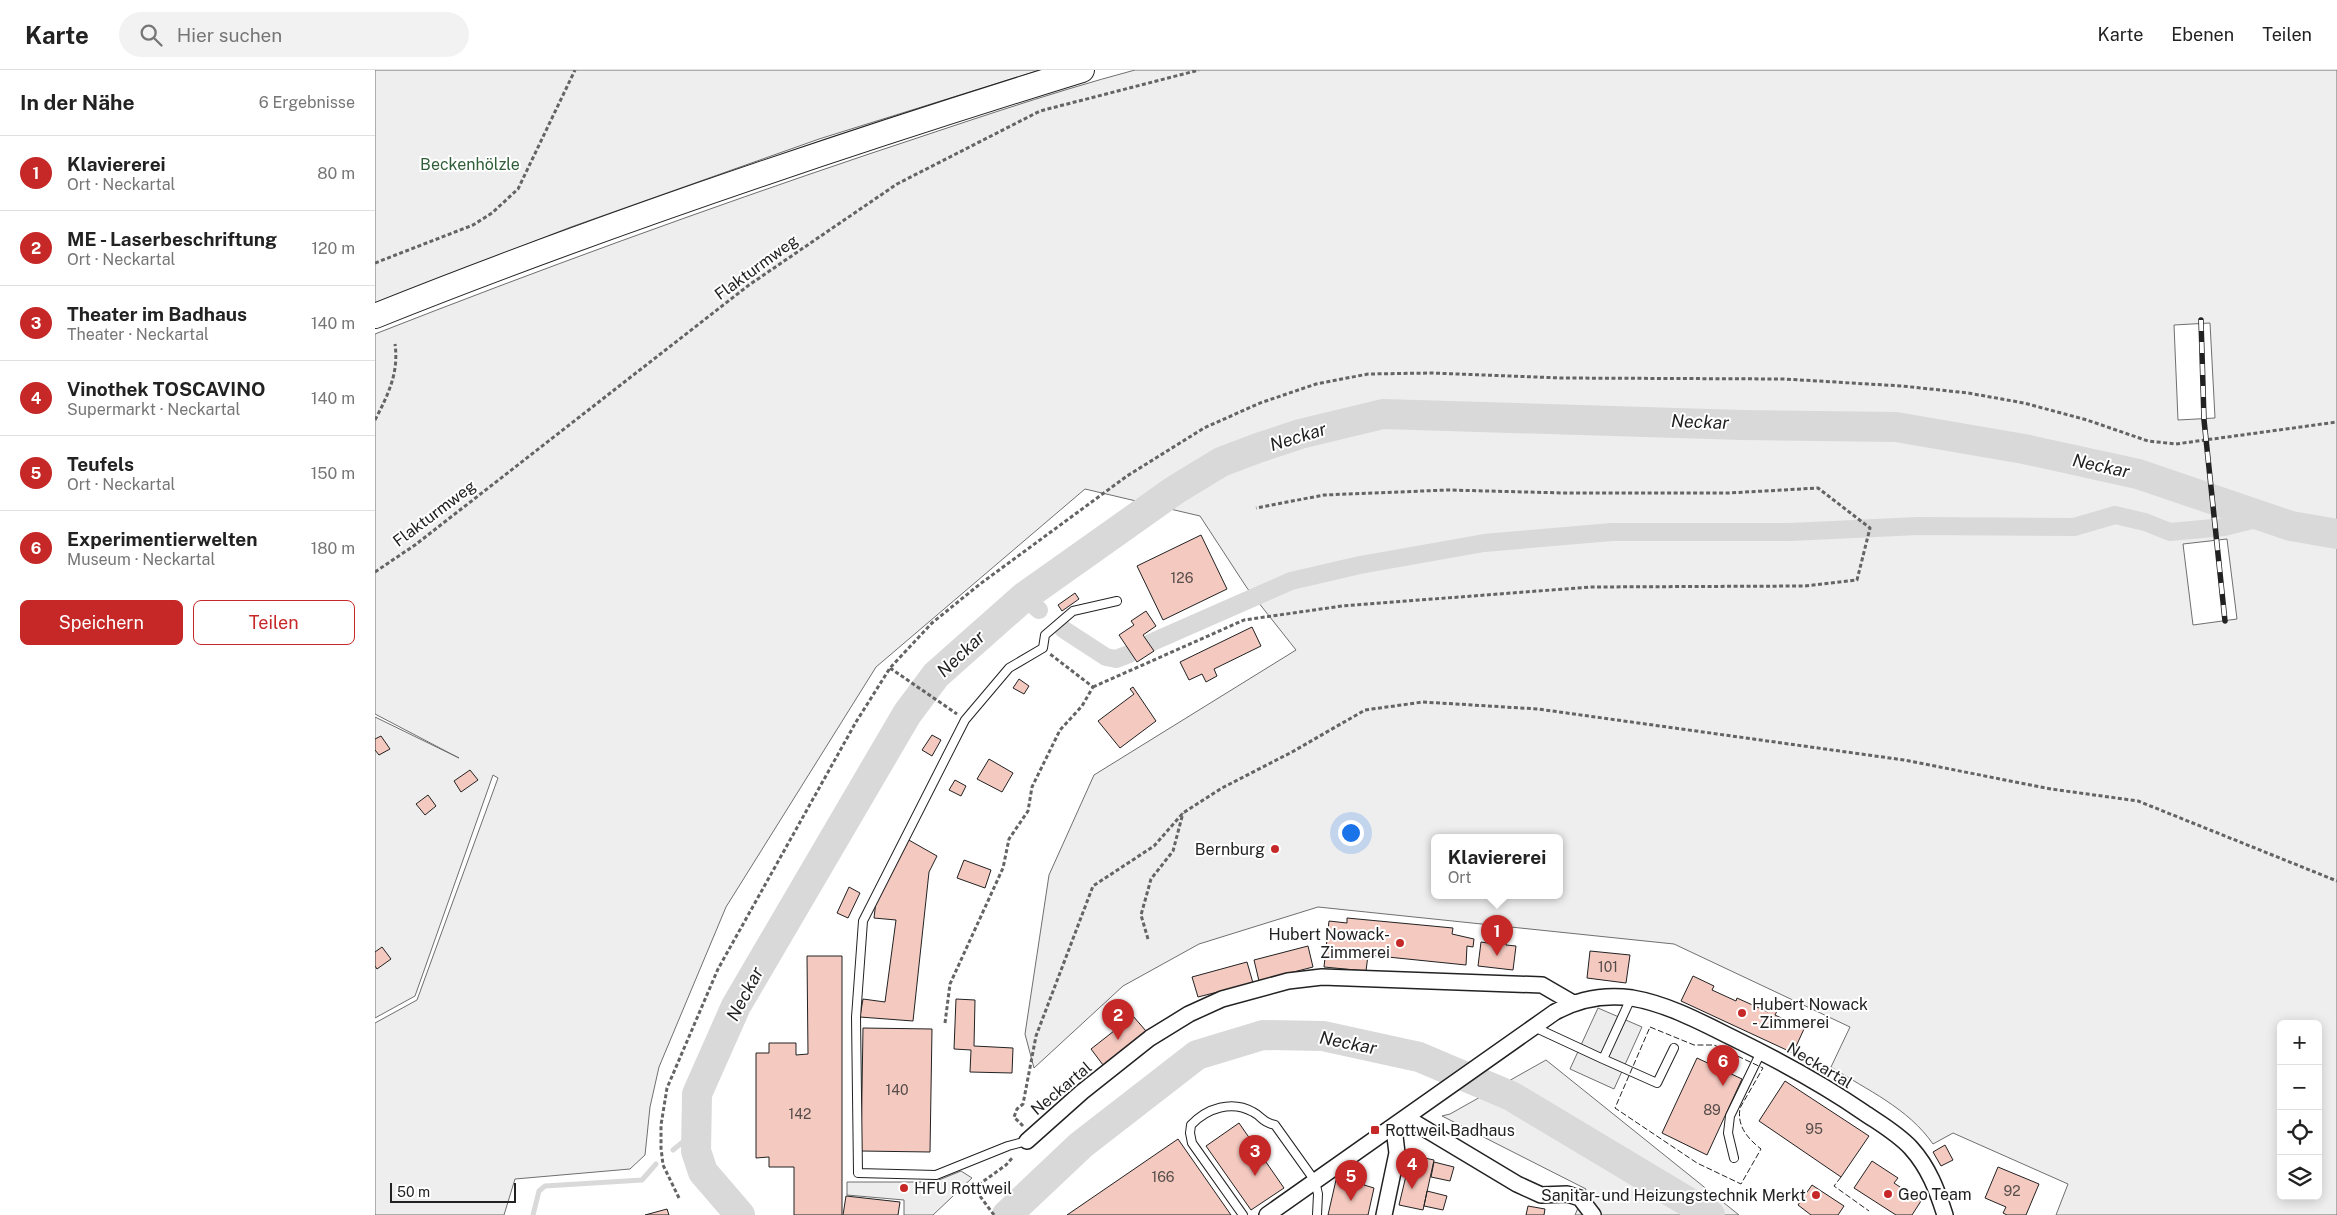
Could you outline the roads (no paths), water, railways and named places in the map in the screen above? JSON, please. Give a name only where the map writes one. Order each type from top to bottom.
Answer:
[{"type":"main road","points":[[375,316],[681,200],[945,112],[1081,70]]},
{"type":"street","name":"Neckartal","points":[[1030,1138],[1082,1092],[1169,1025],[1222,999],[1288,981],[1322,977],[1542,985],[1573,1003]]},
{"type":"street","name":"Neckartal","points":[[1267,1215],[1534,1027],[1573,1003],[1595,998],[1631,998],[1661,1006],[1696,1020],[1761,1052],[1838,1095],[1894,1132],[1923,1162],[1934,1182],[1945,1215]]},
{"type":"street","points":[[1407,1118],[1517,1184],[1541,1195],[1567,1194],[1580,1198],[1593,1215]]},
{"type":"street","points":[[1384,1215],[1397,1153],[1393,1128]]},
{"type":"lane","points":[[1030,1138],[936,1175],[858,1173],[856,1016],[863,921],[965,720],[1009,668],[1043,648],[1045,635],[1073,611],[1117,601]]},
{"type":"lane","points":[[1603,1059],[1631,998]]},
{"type":"lane","points":[[1534,1027],[1657,1084],[1674,1048]]},
{"type":"lane","points":[[1734,1158],[1728,1134],[1730,1116],[1761,1052]]},
{"type":"lane","points":[[1243,1215],[1192,1143],[1191,1125],[1209,1111],[1219,1107],[1243,1108],[1255,1112],[1264,1123],[1275,1125],[1315,1181],[1318,1194],[1317,1215]]},
{"type":"waterway","name":"Neckar","points":[[740,1215],[703,1172],[696,1151],[697,1094],[736,1006],[907,714],[936,675],[1024,597],[1175,490],[1221,462],[1300,434],[1383,414],[1742,425],[1896,427],[2024,449],[2138,474],[2291,526],[2337,534]]},
{"type":"waterway","points":[[1150,643],[1291,581],[1360,565],[1484,543],[1612,532],[1790,532],[1918,526],[2074,527],[2115,515],[2145,522],[2170,532],[2224,527],[2264,517]]},
{"type":"waterway","points":[[1024,597],[1039,610]]},
{"type":"waterway","points":[[1063,629],[1106,657],[1116,659],[1129,654]]},
{"type":"waterway","name":"Neckar","points":[[1007,1215],[1081,1145],[1197,1055],[1263,1035],[1323,1036],[1419,1057],[1511,1096],[1710,1215]]},
{"type":"waterway","points":[[673,1150],[695,1132]]},
{"type":"waterway","points":[[533,1215],[539,1191],[545,1186],[642,1180],[656,1164]]},
{"type":"railway","points":[[2201,320],[2204,420],[2225,621]]},
{"type":"place","name":"Bernburg","points":[[1275,849]]},
{"type":"place","name":"Hubert Nowack- Zimmerei","points":[[1400,943]]},
{"type":"place","name":"Klaviererei","points":[[1497,956]]},
{"type":"place","name":"Hubert Nowack - Zimmerei","points":[[1742,1013]]},
{"type":"place","name":"ME - Laserbeschriftung","points":[[1118,1040]]},
{"type":"place","name":"Experimentierwelten","points":[[1723,1086]]},
{"type":"place","name":"Rottweil Badhaus","points":[[1375,1130]]},
{"type":"place","name":"Theater im Badhaus","points":[[1255,1176]]},
{"type":"place","name":"HFU Rottweil","points":[[904,1188]]},
{"type":"place","name":"Vinothek TOSCAVINO","points":[[1412,1189]]},
{"type":"place","name":"Geo Team","points":[[1888,1194]]},
{"type":"place","name":"Sanitar- und Heizungstechnik Merkt","points":[[1816,1195]]},
{"type":"place","name":"Teufels","points":[[1351,1201]]},
{"type":"park label","name":"Beckenhölzle","points":[[470,164]]}]
